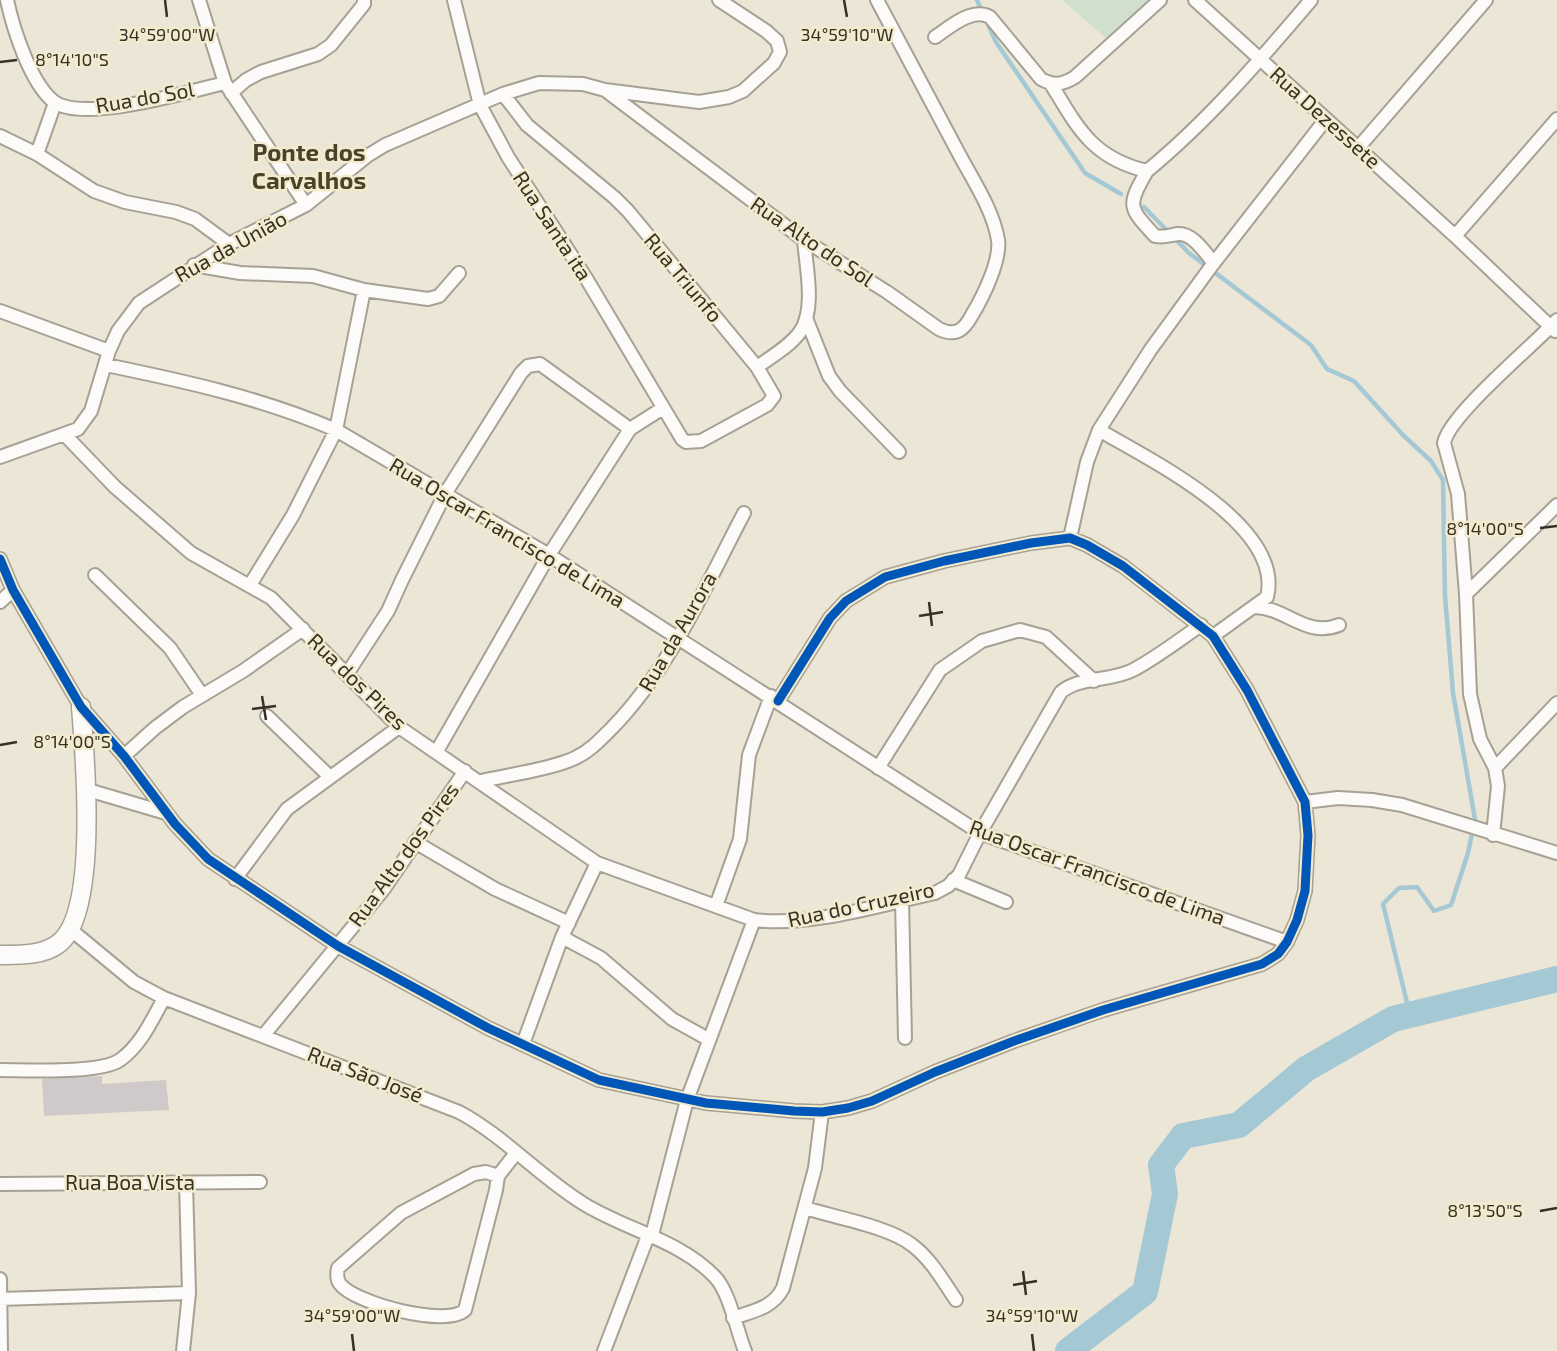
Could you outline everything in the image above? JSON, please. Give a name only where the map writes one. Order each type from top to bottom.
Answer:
[{"type":"street","points":[[7,0],[20,46],[47,94],[55,103],[37,154]]},
{"type":"street","points":[[199,0],[228,88],[306,205]]},
{"type":"street","points":[[228,88],[261,72],[318,54],[331,45],[364,4],[364,0]]},
{"type":"street","name":"Rua Santa ita","points":[[454,0],[480,105],[508,157],[586,278],[682,439]]},
{"type":"street","name":"Rua da União","points":[[0,457],[65,436],[78,429],[86,420],[109,351],[127,316],[139,303],[229,244],[306,205],[367,156],[385,145],[503,94],[531,85],[561,82],[583,84],[699,102],[729,97],[743,91],[774,63],[780,52],[777,41],[766,31],[719,0]]},
{"type":"street","name":"Rua Alto do Sol","points":[[605,89],[804,240],[948,334],[965,328],[976,309],[997,259],[998,241],[981,195],[877,0]]},
{"type":"street","points":[[935,37],[980,14],[990,18],[1041,79],[1051,84],[1063,84],[1075,78],[1160,0]]},
{"type":"street","name":"Rua Dezessete","points":[[1195,0],[1555,326]]},
{"type":"street","points":[[1213,263],[1190,237],[1155,236],[1134,210],[1132,196],[1147,171],[1174,149],[1261,60],[1311,0]]},
{"type":"street","points":[[1358,148],[1486,0]]},
{"type":"street","points":[[1051,84],[1097,149],[1111,159],[1147,171]]},
{"type":"street","name":"Rua do Sol","points":[[55,103],[73,109],[92,109],[228,88]]},
{"type":"street","name":"Rua Triunfo","points":[[503,94],[527,125],[615,198],[757,367],[772,390],[772,401],[701,441],[686,442],[682,439]]},
{"type":"street","points":[[1455,236],[1557,119]]},
{"type":"street","points":[[1070,538],[1087,462],[1099,430],[1151,349],[1213,263],[1326,120]]},
{"type":"street","points":[[0,136],[37,154],[94,191],[125,202],[176,212],[195,219],[229,244]]},
{"type":"street","points":[[757,367],[802,330],[808,302],[804,240]]},
{"type":"street","points":[[194,265],[240,273],[313,276],[364,290],[428,299],[439,296],[459,273]]},
{"type":"street","points":[[250,585],[293,515],[336,430],[364,290]]},
{"type":"street","points":[[0,312],[109,351]]},
{"type":"street","points":[[806,318],[829,376],[840,391],[900,452]]},
{"type":"street","points":[[1488,833],[1498,786],[1495,768],[1480,739],[1473,706],[1458,494],[1444,443],[1459,416],[1555,326]]},
{"type":"street","points":[[347,674],[388,611],[445,494],[521,373],[534,363],[540,364],[630,429]]},
{"type":"street","name":"Rua Oscar Francisco de Lima","points":[[106,365],[191,382],[298,415],[336,430],[549,555],[980,833],[1287,943]]},
{"type":"street","points":[[437,751],[549,555],[630,429],[663,408]]},
{"type":"street","points":[[1099,430],[1217,503],[1230,515],[1263,559],[1269,579],[1267,597],[1213,636]]},
{"type":"street","name":"Rua dos Pires","points":[[65,436],[115,487],[191,553],[271,598],[399,727],[597,863],[754,920]]},
{"type":"street","points":[[1466,594],[1557,505]]},
{"type":"street","name":"Rua da Aurora","points":[[481,781],[572,759],[589,750],[651,683],[678,639],[744,513]]},
{"type":"street","points":[[0,559],[13,590],[81,707],[124,756],[166,813],[208,859],[338,946],[488,1028],[599,1080],[687,1100],[822,1112],[848,1108],[872,1101],[946,1068],[1103,1010],[1262,964],[1278,954],[1287,943],[1305,891],[1308,835],[1305,802],[1247,690],[1213,636],[1123,566],[1087,545],[1070,538],[1031,543],[944,561],[885,577],[846,601],[830,618],[774,699],[749,755],[740,839],[716,906]]},
{"type":"street","points":[[95,575],[170,648],[202,695]]},
{"type":"street","points":[[0,602],[13,590]]},
{"type":"street","points":[[1255,607],[1273,609],[1320,630],[1339,625]]},
{"type":"street","name":"Rua do Cruzeiro","points":[[754,920],[779,923],[802,921],[935,893],[948,886],[959,875],[980,833],[1061,692],[1076,683],[1107,679],[1134,670],[1201,625]]},
{"type":"street","points":[[124,756],[155,727],[253,665],[303,629]]},
{"type":"street","points":[[878,768],[940,670],[982,640],[1020,630],[1046,637],[1094,681]]},
{"type":"street","points":[[1495,768],[1557,703]]},
{"type":"street","points":[[0,955],[23,956],[41,951],[58,944],[70,929],[81,888],[88,790],[81,707]]},
{"type":"street","points":[[267,716],[329,776]]},
{"type":"street","points":[[235,879],[286,809],[399,727]]},
{"type":"street","name":"Rua Alto dos Pires","points":[[263,1036],[383,890],[465,771]]},
{"type":"street","points":[[88,790],[166,813]]},
{"type":"street","points":[[1305,802],[1338,798],[1372,800],[1402,806],[1557,853]]},
{"type":"street","points":[[415,842],[495,889],[569,923]]},
{"type":"street","points":[[523,1044],[562,937],[597,863]]},
{"type":"street","points":[[953,880],[1006,902]]},
{"type":"street","points":[[902,900],[905,1038]]},
{"type":"street","points":[[604,1351],[646,1241],[652,1235],[687,1100],[754,920]]},
{"type":"street","name":"Rua São José","points":[[70,929],[134,982],[164,998],[477,1121],[566,1193],[587,1206],[652,1235],[704,1266],[718,1279],[745,1351]]},
{"type":"street","points":[[562,937],[601,958],[672,1019],[708,1039]]},
{"type":"street","points":[[0,1070],[93,1068],[118,1062],[144,1035],[164,998]]},
{"type":"street","points":[[733,1318],[762,1308],[778,1298],[783,1289],[818,1152],[822,1112]]},
{"type":"street","points":[[498,1176],[486,1172],[474,1174],[401,1213],[338,1268],[337,1276],[341,1285],[390,1307],[418,1315],[449,1317],[460,1314],[465,1310],[498,1176],[516,1153]]},
{"type":"street","name":"Rua Boa Vista","points":[[0,1184],[260,1182]]},
{"type":"street","points":[[183,1351],[189,1293],[186,1183]]},
{"type":"street","points":[[805,1208],[889,1233],[910,1243],[928,1261],[956,1300]]},
{"type":"street","points":[[0,1279],[1,1351]]},
{"type":"street","points":[[0,1299],[189,1293]]},
{"type":"green space","points":[[1062,0],[1153,0],[1108,40]]},
{"type":"building","points":[[102,1076],[102,1084],[166,1080],[169,1110],[44,1116],[42,1079]]},
{"type":"waterway","points":[[977,0],[982,12]]},
{"type":"waterway","points":[[986,20],[996,42],[1085,173],[1121,194]]},
{"type":"waterway","points":[[1144,207],[1189,253],[1311,345],[1327,369],[1354,381],[1403,435],[1431,461],[1443,480],[1445,596],[1453,693],[1475,819],[1468,853],[1451,905],[1434,911],[1417,887],[1399,888],[1383,904],[1410,1015]]},
{"type":"waterway","points":[[1068,1351],[1145,1292],[1165,1194],[1161,1165],[1183,1136],[1239,1125],[1306,1069],[1393,1019],[1557,979]]},
{"type":"cycle path","points":[[0,559],[13,590],[81,707],[124,756],[175,824],[208,859],[338,946],[488,1028],[599,1080],[706,1103],[822,1112],[848,1108],[872,1101],[935,1072],[1014,1041],[1103,1010],[1262,964],[1278,954],[1297,920],[1305,891],[1308,835],[1305,802],[1247,690],[1213,636],[1123,566],[1087,545],[1070,538],[1031,543],[944,561],[885,577],[846,601],[830,618],[778,701]]},
{"type":"district","name":"Ponte dos Carvalhos","points":[[309,167]]}]
